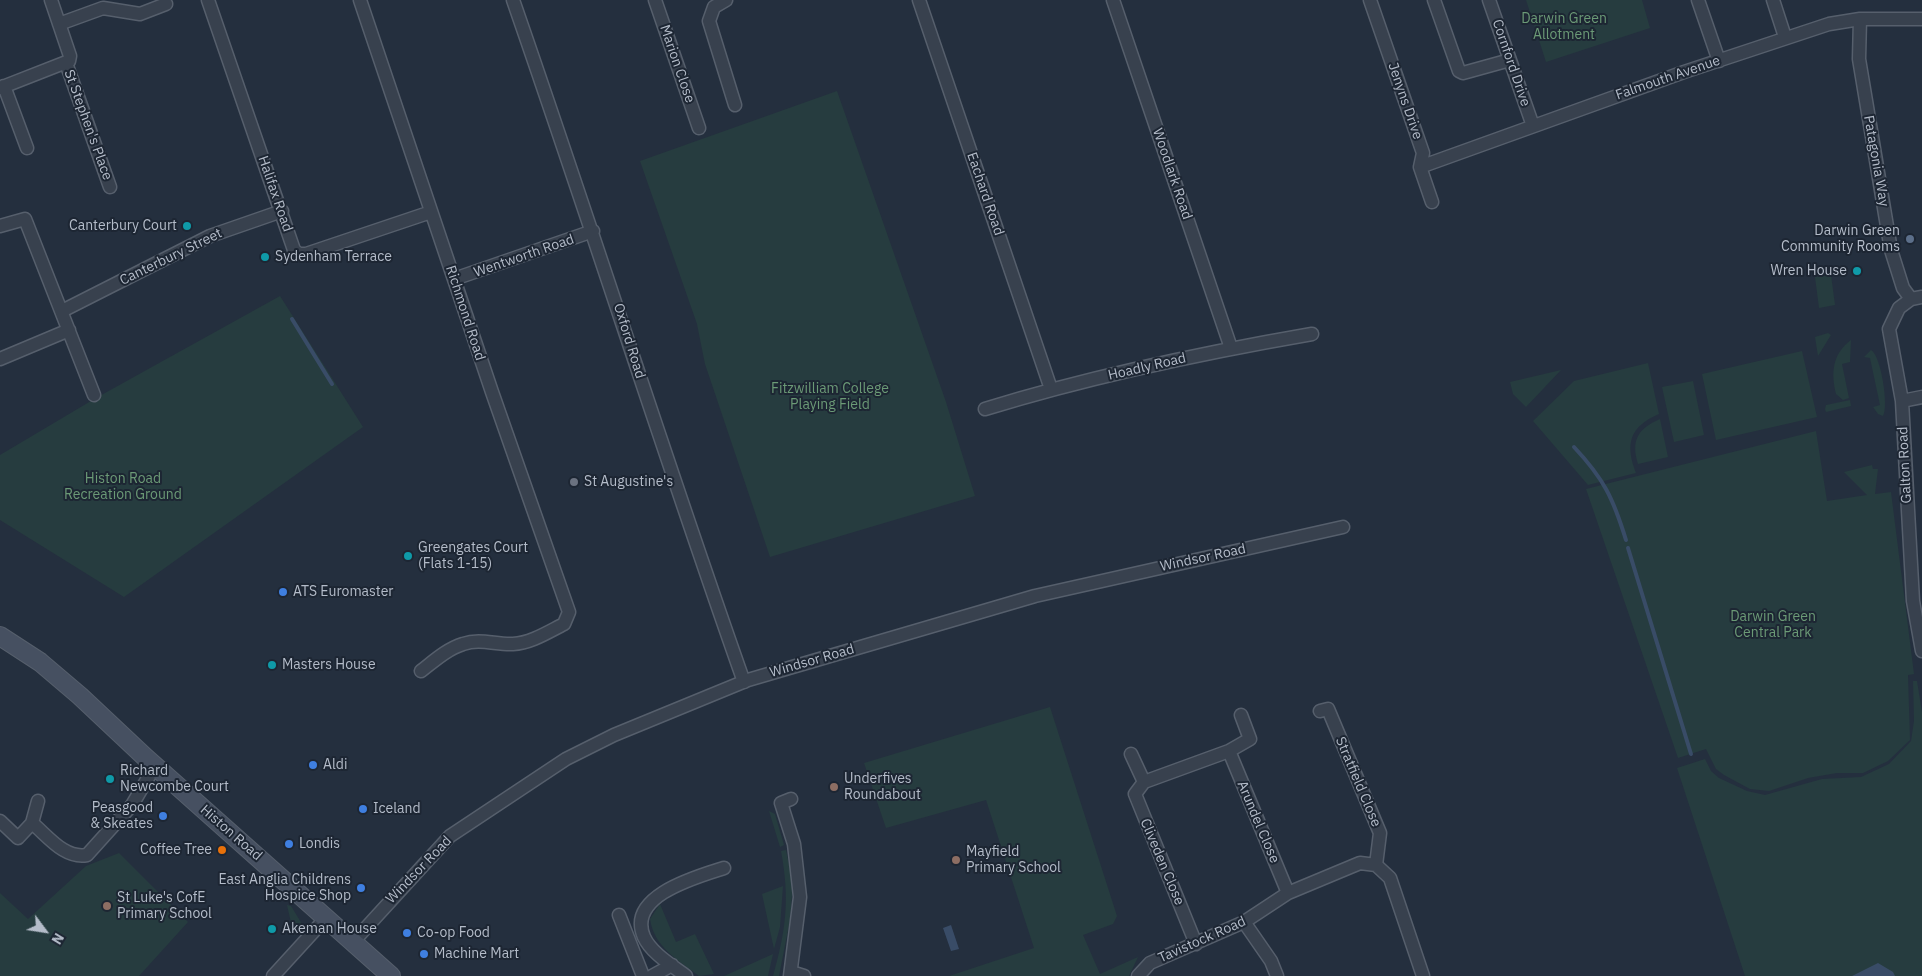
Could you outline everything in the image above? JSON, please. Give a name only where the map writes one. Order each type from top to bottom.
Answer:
[{"type":"main road","name":"Histon Road","points":[[0,636],[40,662],[80,696],[155,766],[391,976]]},
{"type":"street","name":"St Stephen's Place","points":[[51,0],[68,60],[110,187]]},
{"type":"street","name":"Halifax Road","points":[[208,0],[294,250],[299,254],[306,254],[432,212]]},
{"type":"street","name":"Richmond Road","points":[[360,0],[569,612],[564,624],[516,644],[482,641],[462,644],[447,651],[421,671]]},
{"type":"street","name":"Oxford Road","points":[[513,0],[593,232],[640,381],[744,682]]},
{"type":"street","name":"Marion Close","points":[[655,0],[699,128]]},
{"type":"street","points":[[726,0],[714,7],[709,21],[736,105]]},
{"type":"street","name":"Eachard Road","points":[[919,0],[1051,389]]},
{"type":"street","name":"Woodlark Road","points":[[1113,0],[1231,348]]},
{"type":"street","name":"Jenyns Drive","points":[[1370,0],[1423,153],[1420,167],[1432,202]]},
{"type":"street","points":[[1434,0],[1459,71],[1463,74],[1510,60]]},
{"type":"street","name":"Cornford Drive","points":[[1489,0],[1533,126]]},
{"type":"street","points":[[1698,0],[1718,61]]},
{"type":"street","points":[[1772,0],[1786,37]]},
{"type":"street","points":[[59,24],[103,8],[140,14],[166,4]]},
{"type":"street","name":"Falmouth Avenue","points":[[1420,167],[1786,37],[1828,24],[1860,19],[1922,19]]},
{"type":"street","name":"Patagonia Way","points":[[1860,19],[1859,59],[1891,250],[1903,288],[1917,298]]},
{"type":"street","points":[[27,148],[2,87],[68,60]]},
{"type":"street","name":"Canterbury Street","points":[[62,311],[210,236],[282,211]]},
{"type":"street","points":[[0,226],[25,219],[94,395]]},
{"type":"street","name":"Wentworth Road","points":[[454,279],[593,232]]},
{"type":"street","name":"Galton Road","points":[[1917,298],[1899,308],[1889,329],[1902,401],[1913,601],[1922,647]]},
{"type":"street","points":[[0,359],[69,330]]},
{"type":"street","name":"Hoadly Road","points":[[985,410],[1051,389],[1231,348],[1312,334]]},
{"type":"street","points":[[1902,401],[1922,397]]},
{"type":"street","name":"Windsor Road","points":[[353,942],[450,836],[566,759],[614,735],[744,682],[1035,596],[1343,528]]},
{"type":"street","name":"Stratfield Close","points":[[1320,711],[1328,709],[1380,833],[1376,865]]},
{"type":"street","points":[[1131,754],[1144,782],[1229,751],[1250,739],[1241,715]]},
{"type":"street","name":"Arundel Close","points":[[1229,751],[1288,893]]},
{"type":"street","points":[[32,822],[68,854],[77,857],[87,855],[132,806],[155,766]]},
{"type":"street","name":"Cliveden Close","points":[[1144,782],[1135,794],[1137,803],[1196,944]]},
{"type":"street","points":[[791,799],[781,804],[794,844],[800,898],[791,974],[804,976]]},
{"type":"street","points":[[0,822],[18,838],[32,822],[38,801]]},
{"type":"street","name":"Tavistock Road","points":[[1138,976],[1150,963],[1244,922],[1288,893],[1360,863],[1376,865]]},
{"type":"street","points":[[1376,865],[1390,878],[1423,976]]},
{"type":"street","points":[[686,976],[672,966],[644,938],[642,917],[646,905],[662,893],[724,868]]},
{"type":"street","points":[[619,915],[643,976]]},
{"type":"street","points":[[273,976],[326,918]]},
{"type":"street","points":[[1244,922],[1271,961],[1277,976]]},
{"type":"street","points":[[652,976],[672,966]]},
{"type":"green space","name":"Darwin Green Allotment","points":[[1526,0],[1642,0],[1650,28],[1546,62]]},
{"type":"green space","name":"Fitzwilliam College Playing Field","points":[[837,91],[946,402],[975,496],[770,557],[705,364],[697,324],[640,161]]},
{"type":"green space","points":[[1831,275],[1835,305],[1819,308],[1815,277]]},
{"type":"green space","name":"Histon Road Recreation Ground","points":[[280,296],[363,427],[124,597],[0,520],[0,455],[96,398]]},
{"type":"green space","points":[[1828,333],[1831,335],[1818,356],[1815,337]]},
{"type":"green space","points":[[1851,340],[1850,362],[1842,364],[1849,398],[1843,400],[1836,394],[1834,364],[1840,351]]},
{"type":"green space","points":[[1871,350],[1878,361],[1883,382],[1885,411],[1883,416],[1878,414],[1873,407],[1880,405],[1870,358],[1864,357]]},
{"type":"green space","points":[[1802,351],[1817,417],[1716,440],[1702,374]]},
{"type":"green space","points":[[1648,363],[1659,414],[1641,425],[1632,438],[1631,453],[1636,473],[1588,485],[1533,421],[1574,381]]},
{"type":"green space","points":[[1561,370],[1526,407],[1513,394],[1510,382]]},
{"type":"green space","points":[[1693,381],[1704,435],[1674,442],[1662,387]]},
{"type":"green space","points":[[1850,400],[1851,406],[1826,412],[1826,405]]},
{"type":"green space","points":[[1660,419],[1668,457],[1638,464],[1635,449],[1638,437],[1646,427]]},
{"type":"green space","name":"Darwin Green Central Park","points":[[1816,431],[1827,501],[1867,495],[1844,472],[1872,465],[1873,469],[1878,469],[1875,494],[1891,492],[1914,674],[1908,675],[1910,740],[1888,761],[1863,773],[1837,773],[1808,778],[1769,791],[1750,789],[1716,769],[1706,749],[1678,758],[1586,489]]},
{"type":"green space","points":[[1913,681],[1917,681],[1922,712],[1922,976],[1745,976],[1677,768],[1705,759],[1711,771],[1719,778],[1747,791],[1765,795],[1822,779],[1861,777],[1889,764],[1911,741],[1914,721]]},
{"type":"green space","points":[[1050,707],[1117,916],[1113,924],[1083,935],[1100,974],[1138,957],[1129,976],[949,976],[1034,948],[986,800],[886,828],[864,763]]},
{"type":"green space","points":[[769,811],[775,814],[784,845],[780,847]]},
{"type":"green space","points":[[786,850],[793,884],[790,920],[779,976],[773,976],[784,929],[786,900],[781,851]]},
{"type":"green space","name":"St Luke's CofE Primary School","points":[[119,853],[188,922],[139,976],[0,976],[0,893],[28,919],[86,866]]},
{"type":"green space","points":[[783,886],[780,927],[774,949],[762,894]]},
{"type":"green space","points":[[660,904],[676,942],[695,934],[714,974],[699,976],[675,958],[662,945],[652,929],[650,919]]},
{"type":"green space","points":[[287,905],[291,906],[302,924],[294,936]]},
{"type":"green space","points":[[773,954],[768,976],[724,976]]},
{"type":"water","points":[[951,925],[959,949],[951,951],[943,928]]},
{"type":"water","points":[[1878,963],[1893,972],[1895,976],[1852,976]]},
{"type":"waterway","points":[[292,319],[332,384]]},
{"type":"waterway","points":[[1574,447],[1600,479],[1617,512],[1626,540]]},
{"type":"waterway","points":[[1628,548],[1691,754]]},
{"type":"place","name":"Canterbury Court","points":[[187,226]]},
{"type":"place","name":"Darwin Green Community Rooms","points":[[1910,239]]},
{"type":"place","name":"Sydenham Terrace","points":[[265,257]]},
{"type":"place","name":"Wren House","points":[[1857,271]]},
{"type":"place","name":"St Augustine's","points":[[574,482]]},
{"type":"place","name":"Greengates Court (Flats 1-15)","points":[[408,556]]},
{"type":"place","name":"ATS Euromaster","points":[[283,592]]},
{"type":"place","name":"Masters House","points":[[272,665]]},
{"type":"place","name":"Aldi","points":[[313,765]]},
{"type":"place","name":"Richard Newcombe Court","points":[[110,779]]},
{"type":"place","name":"Underfives Roundabout","points":[[834,787]]},
{"type":"place","name":"Iceland","points":[[363,809]]},
{"type":"place","name":"Peasgood & Skeates","points":[[163,816]]},
{"type":"place","name":"Londis","points":[[289,844]]},
{"type":"place","name":"Coffee Tree","points":[[222,850]]},
{"type":"place","name":"Mayfield Primary School","points":[[956,860]]},
{"type":"place","name":"East Anglia Childrens Hospice Shop","points":[[361,888]]},
{"type":"place","name":"St Luke's CofE Primary School","points":[[107,906]]},
{"type":"place","name":"Akeman House","points":[[272,929]]},
{"type":"place","name":"Co-op Food","points":[[407,933]]},
{"type":"place","name":"Machine Mart","points":[[424,954]]}]
